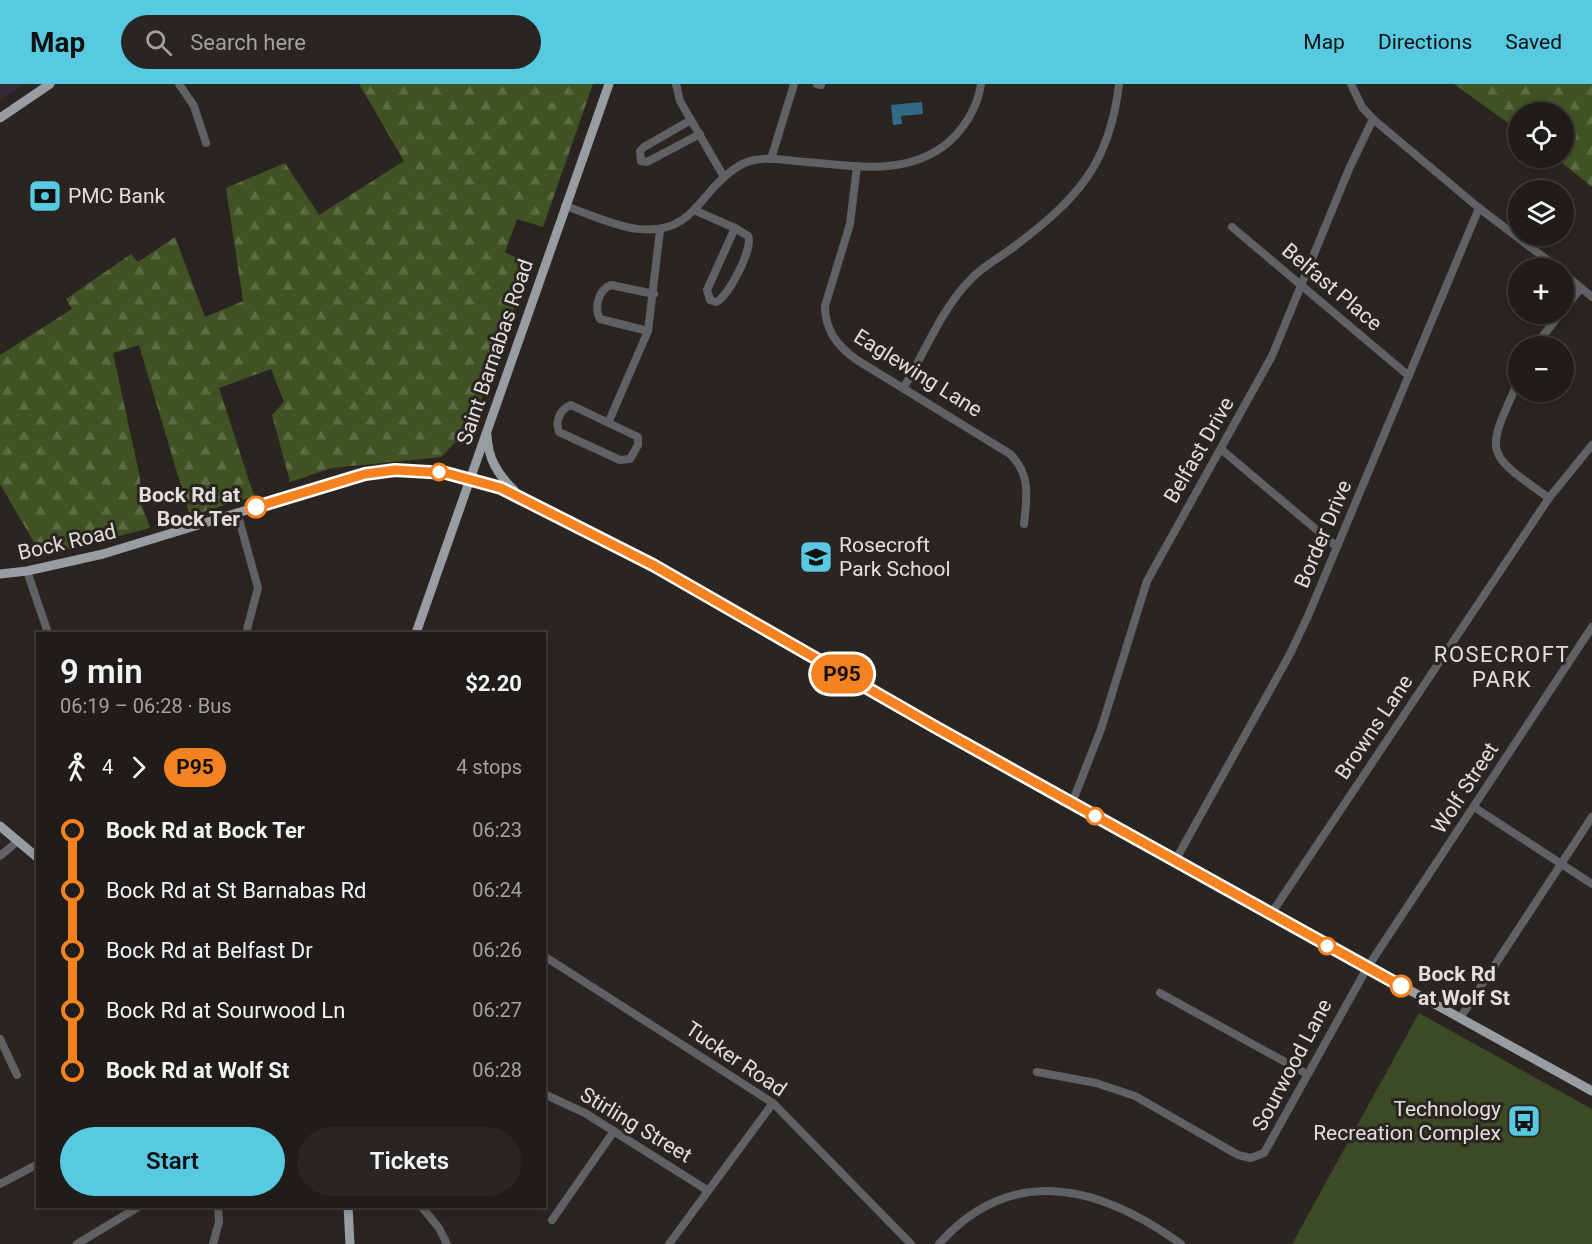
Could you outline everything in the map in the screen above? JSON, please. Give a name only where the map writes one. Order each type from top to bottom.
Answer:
[{"type":"main road","points":[[0,118],[50,84]]},
{"type":"main road","name":"Saint Barnabas Road","points":[[416,632],[609,84]]},
{"type":"main road","points":[[487,428],[492,462],[503,480],[520,496]]},
{"type":"main road","name":"Bock Road","points":[[0,573],[27,571],[103,554],[373,472],[418,470],[470,477],[520,496],[653,565],[1175,861],[1592,1091]]},
{"type":"main road","points":[[0,826],[36,856]]},
{"type":"main road","points":[[348,1208],[350,1244]]},
{"type":"street","points":[[178,84],[194,106],[206,142]]},
{"type":"street","points":[[676,84],[677,94],[724,177]]},
{"type":"street","points":[[771,159],[794,84]]},
{"type":"street","points":[[565,206],[635,228],[660,230],[677,223],[694,210],[724,177],[747,162],[771,159],[884,167],[908,164],[941,148],[968,119],[981,84]]},
{"type":"street","points":[[904,387],[953,302],[972,277],[1046,223],[1086,181],[1111,132],[1119,84]]},
{"type":"street","points":[[1351,84],[1362,107],[1373,119],[1479,208],[1545,258]]},
{"type":"street","name":"Belfast Drive","points":[[1072,803],[1101,729],[1147,581],[1184,512],[1222,450],[1272,356],[1349,169],[1373,119]]},
{"type":"street","points":[[691,120],[644,147],[639,156],[644,163],[700,134]]},
{"type":"street","name":"Eaglewing Lane","points":[[857,166],[850,224],[827,299],[826,317],[832,336],[845,352],[991,440],[1015,458],[1028,489],[1024,524]]},
{"type":"street","name":"Border Drive","points":[[1175,861],[1290,654],[1479,208]]},
{"type":"street","points":[[694,210],[735,228],[748,236],[750,246],[726,296],[716,302],[710,300],[707,290],[735,228]]},
{"type":"street","name":"Belfast Place","points":[[1232,227],[1409,376]]},
{"type":"street","points":[[609,421],[648,331],[660,230]]},
{"type":"street","points":[[1574,282],[1592,297]]},
{"type":"street","points":[[648,331],[600,319],[597,310],[602,292],[611,285],[654,294]]},
{"type":"street","points":[[1574,297],[1581,288]]},
{"type":"street","points":[[1543,336],[1552,324]]},
{"type":"street","points":[[1509,402],[1496,432],[1496,450],[1504,465],[1549,498]]},
{"type":"street","points":[[571,405],[609,421],[638,436],[638,445],[630,459],[620,460],[564,436],[557,426],[563,410],[571,405]]},
{"type":"street","name":"Browns Lane","points":[[1271,914],[1549,498],[1592,445]]},
{"type":"street","points":[[1222,450],[1337,547]]},
{"type":"street","points":[[237,512],[258,588],[246,632]]},
{"type":"street","points":[[27,571],[48,632]]},
{"type":"street","name":"Wolf Street","points":[[1367,968],[1592,627]]},
{"type":"street","points":[[1474,807],[1592,884]]},
{"type":"street","points":[[1460,1018],[1592,817]]},
{"type":"street","points":[[0,856],[18,841]]},
{"type":"street","name":"Tucker Road","points":[[546,957],[773,1103],[911,1244]]},
{"type":"street","name":"Sourwood Lane","points":[[1037,1072],[1096,1083],[1127,1093],[1228,1150],[1251,1158],[1267,1149],[1367,968]]},
{"type":"street","points":[[1160,993],[1307,1074]]},
{"type":"street","points":[[0,1040],[17,1075]]},
{"type":"street","name":"Stirling Street","points":[[546,1095],[579,1110],[707,1190]]},
{"type":"street","points":[[669,1244],[773,1103]]},
{"type":"street","points":[[552,1220],[614,1131]]},
{"type":"street","points":[[0,1184],[36,1165]]},
{"type":"street","points":[[939,1244],[949,1232],[970,1216],[1001,1200],[1035,1191],[1075,1192],[1114,1204],[1181,1244]]},
{"type":"street","points":[[77,1244],[137,1208]]},
{"type":"street","points":[[213,1244],[219,1222],[218,1208]]},
{"type":"street","points":[[423,1208],[439,1228],[447,1244]]},
{"type":"shaded area","points":[[0,84],[25,84],[0,100]]},
{"type":"green space","points":[[359,84],[593,84],[543,227],[517,219],[505,252],[530,265],[472,425],[441,457],[332,468],[290,482],[272,415],[284,402],[271,369],[219,388],[254,496],[190,516],[139,345],[113,353],[140,478],[141,503],[150,528],[42,556],[0,484],[0,355],[72,309],[66,299],[131,254],[138,262],[175,237],[205,317],[243,301],[226,188],[285,163],[319,215],[404,161]]},
{"type":"green space","points":[[1454,84],[1592,84],[1592,187],[1568,168],[1574,168],[1574,102],[1508,102],[1508,123]]},
{"type":"green space","points":[[1419,1013],[1592,1109],[1592,1244],[1292,1244]]},
{"type":"water","points":[[922,102],[923,114],[901,116],[902,124],[893,125],[891,105]]},
{"type":"bus line","name":"P95","points":[[256,507],[365,474],[395,470],[418,470],[470,477],[501,488],[653,565],[937,728],[1401,986]]},
{"type":"place","name":"PMC Bank","points":[[45,196]]},
{"type":"place","name":"Bock Rd at Bock Ter","points":[[256,507]]},
{"type":"place","name":"Rosecroft Park School","points":[[816,557]]},
{"type":"place","name":"Bock Rd at Wolf St","points":[[1401,986]]},
{"type":"place","name":"Technology Recreation Complex","points":[[1524,1121]]},
{"type":"district","name":"ROSECROFT PARK","points":[[1502,666]]}]
